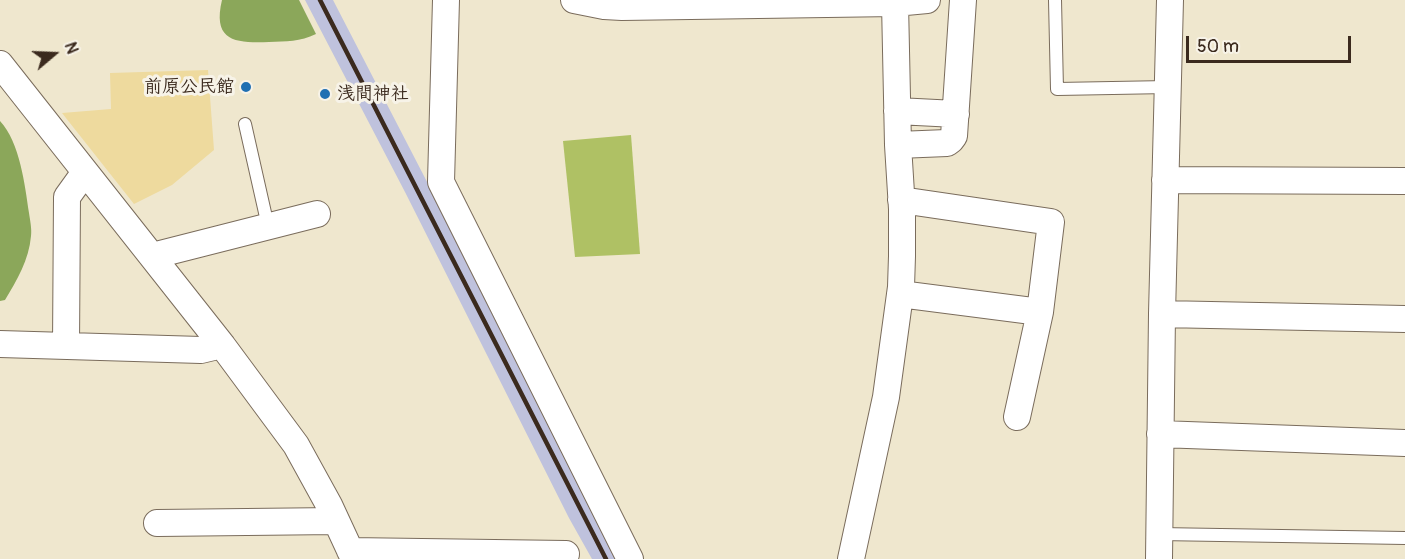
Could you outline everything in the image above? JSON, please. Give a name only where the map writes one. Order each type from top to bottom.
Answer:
[{"type":"street","points":[[446,0],[441,182],[630,559]]},
{"type":"street","points":[[574,0],[622,7],[895,3],[927,0]]},
{"type":"street","points":[[898,145],[947,143],[954,136],[963,0]]},
{"type":"street","points":[[1159,547],[1170,0]]},
{"type":"street","points":[[851,559],[886,397],[900,294],[902,256],[895,3]]},
{"type":"street","points":[[0,64],[222,345],[296,445],[352,555],[566,554]]},
{"type":"street","points":[[897,111],[956,114]]},
{"type":"street","points":[[66,346],[67,197],[85,172]]},
{"type":"street","points":[[1165,180],[1405,182]]},
{"type":"street","points":[[901,200],[1051,222],[1040,312],[1017,417]]},
{"type":"street","points":[[152,256],[317,214]]},
{"type":"street","points":[[900,294],[1040,312]]},
{"type":"street","points":[[1162,314],[1405,319]]},
{"type":"street","points":[[0,344],[201,351],[222,345]]},
{"type":"street","points":[[1160,434],[1405,443]]},
{"type":"street","points":[[156,523],[336,520]]},
{"type":"lane","points":[[1055,0],[1058,89],[1168,87]]},
{"type":"lane","points":[[245,124],[268,226]]},
{"type":"lane","points":[[1159,547],[1405,538]]},
{"type":"shaded area","points":[[305,0],[333,0],[622,559],[592,559]]},
{"type":"green space","points":[[222,0],[299,0],[316,34],[287,41],[246,42],[237,40],[229,37],[220,24]]},
{"type":"green space","points":[[0,121],[7,130],[17,152],[26,190],[31,230],[30,245],[22,270],[5,300],[0,301]]},
{"type":"green space","points":[[631,135],[640,254],[575,257],[563,141]]},
{"type":"sand","points":[[208,70],[214,150],[172,185],[134,204],[62,113],[111,109],[110,73]]},
{"type":"railway","points":[[320,0],[606,559]]},
{"type":"place","name":"前原公民館","points":[[246,87]]},
{"type":"place","name":"浅間神社","points":[[325,94]]}]
